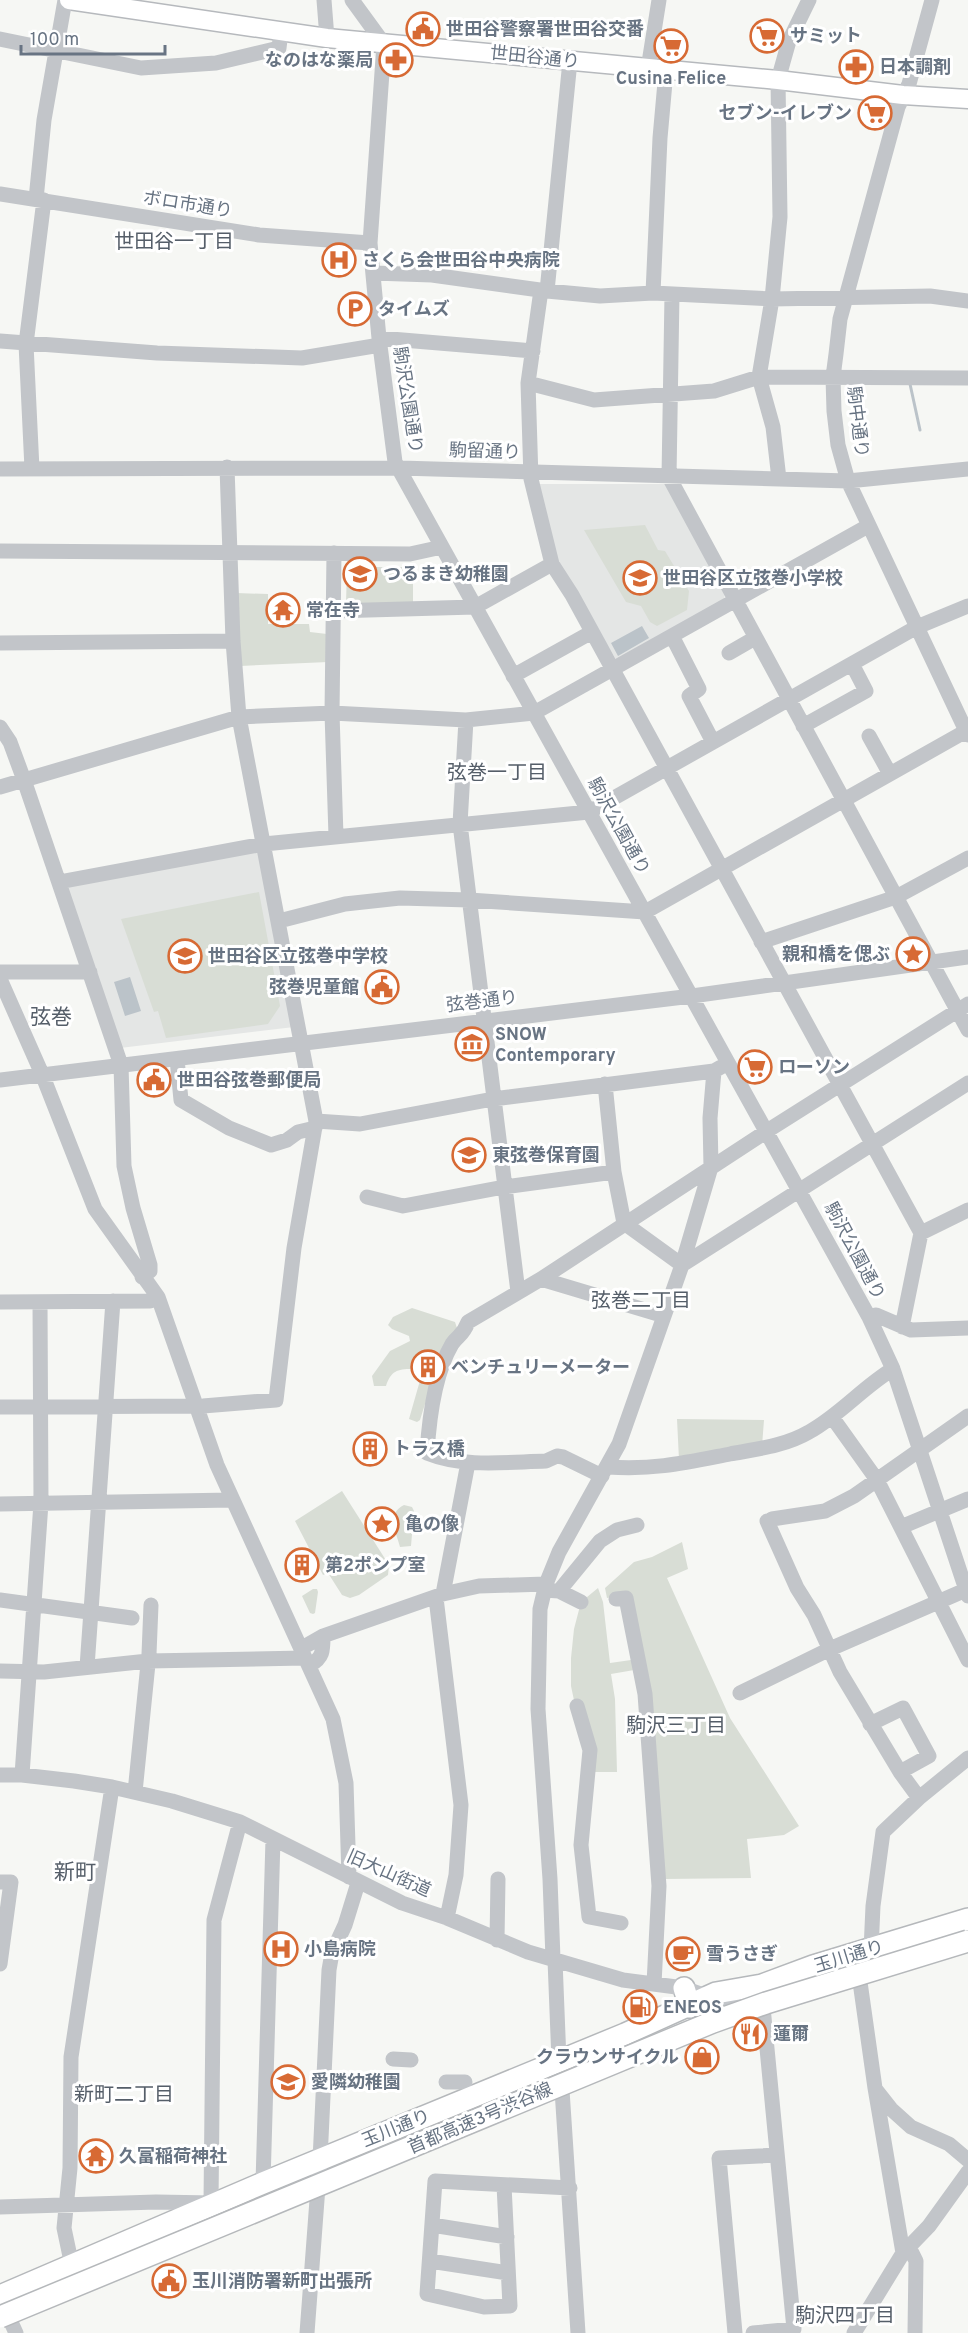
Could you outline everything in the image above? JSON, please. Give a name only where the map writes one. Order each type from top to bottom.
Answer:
[{"type":"highway","name":"玉川通り","points":[[0,2296],[213,2203],[559,2061],[687,1997],[709,1997],[716,1993],[762,1985],[813,1966],[872,1950],[968,1919]]},
{"type":"highway","name":"首都高速3号渋谷線","points":[[0,2303],[710,2010],[765,1990],[968,1928]]},
{"type":"highway","name":"首都高速3号渋谷線","points":[[7,2324],[713,2022],[766,2003],[968,1941]]},
{"type":"highway","name":"玉川通り","points":[[7,2324],[317,2192],[763,2007],[860,1982],[968,1948]]},
{"type":"main road","name":"世田谷通り","points":[[67,0],[327,38],[778,80],[903,95],[968,99]]},
{"type":"street","points":[[32,469],[26,344],[40,200],[44,120],[67,0]]},
{"type":"street","points":[[324,0],[327,38]]},
{"type":"street","points":[[352,0],[384,44]]},
{"type":"street","points":[[653,293],[660,138],[657,70],[659,0]]},
{"type":"street","points":[[780,479],[773,427],[759,377],[772,298],[780,217],[778,80],[789,41],[809,0]]},
{"type":"street","name":"駒中通り","points":[[932,0],[909,84],[898,107],[839,325],[833,377],[836,436],[848,481],[967,732]]},
{"type":"street","points":[[0,39],[141,68],[216,63],[279,48],[281,31]]},
{"type":"street","name":"駒沢公園通り","points":[[384,44],[370,243],[379,341],[395,462],[869,1317],[893,1369],[967,1592]]},
{"type":"street","points":[[570,61],[544,290],[528,383],[530,472],[552,564],[592,632],[921,1233],[902,1327]]},
{"type":"street","name":"ボロ市通り","points":[[0,194],[259,235],[370,243]]},
{"type":"street","points":[[373,273],[432,275],[544,290],[613,296],[653,293],[772,298],[930,296],[968,301]]},
{"type":"street","points":[[672,294],[669,477],[931,962],[963,1008],[968,1030]]},
{"type":"street","points":[[0,341],[158,353],[302,358],[379,341],[533,351]]},
{"type":"street","points":[[528,383],[594,400],[714,391],[759,377],[968,378]]},
{"type":"street","points":[[0,1407],[195,1405],[276,1400],[294,1248],[316,1124],[279,921],[238,717],[227,467]]},
{"type":"street","name":"駒留通り","points":[[0,469],[400,468],[848,481],[968,469]]},
{"type":"street","points":[[0,787],[238,717],[332,713],[466,720],[534,713],[868,526]]},
{"type":"street","points":[[0,551],[410,554],[442,547]]},
{"type":"street","points":[[334,554],[332,713],[336,836]]},
{"type":"street","points":[[333,611],[475,607],[552,564]]},
{"type":"street","points":[[59,882],[264,844],[589,812],[917,627],[968,606]]},
{"type":"street","points":[[513,676],[592,632]]},
{"type":"street","points":[[672,636],[699,690],[689,696],[713,742]]},
{"type":"street","points":[[729,653],[755,638]]},
{"type":"street","points":[[0,643],[233,641]]},
{"type":"street","points":[[803,726],[866,691],[852,664]]},
{"type":"street","points":[[466,720],[460,824],[518,1292]]},
{"type":"street","points":[[0,727],[10,742],[24,780],[121,1065],[124,1166],[133,1208],[150,1265],[150,1271],[142,1277]]},
{"type":"street","points":[[279,921],[345,904],[400,898],[469,900],[645,912],[967,732]]},
{"type":"street","points":[[869,736],[890,774]]},
{"type":"street","points":[[761,942],[896,897],[968,858]]},
{"type":"street","name":"弦巻通り","points":[[0,1080],[692,996],[968,957]]},
{"type":"street","points":[[0,972],[90,972]]},
{"type":"street","points":[[0,979],[42,1074],[95,1209],[158,1297],[195,1405],[232,1500],[333,1719],[342,1758],[354,1880],[345,1925],[333,1953],[329,1970],[320,2160],[307,2333]]},
{"type":"street","points":[[893,1369],[870,1384],[832,1418],[807,1433],[775,1446],[659,1468],[605,1471],[557,1456],[546,1461],[470,1462],[443,1460],[427,1453],[430,1412],[453,1343],[464,1334],[468,1322],[541,1279],[767,1131],[963,1008]]},
{"type":"street","points":[[177,1059],[181,1100],[229,1128],[271,1145],[287,1140],[316,1124],[360,1124],[493,1099],[714,1071],[730,1063]]},
{"type":"street","points":[[559,2061],[550,1879],[538,1709],[540,1609],[550,1588],[560,1552],[619,1444],[682,1265],[711,1167],[710,1118],[714,1071]]},
{"type":"street","points":[[682,1265],[968,1083]]},
{"type":"street","points":[[605,1084],[615,1172],[624,1223],[682,1265]]},
{"type":"street","points":[[367,1197],[399,1206],[504,1187],[615,1172]]},
{"type":"street","points":[[921,1233],[968,1210]]},
{"type":"street","points":[[541,1279],[663,1318]]},
{"type":"street","points":[[0,1302],[150,1301],[158,1297]]},
{"type":"street","points":[[87,1667],[113,1301]]},
{"type":"street","points":[[22,1775],[41,1503],[40,1302]]},
{"type":"street","points":[[869,1317],[876,1315],[911,1330],[968,1328]]},
{"type":"street","points":[[919,1798],[900,1773],[840,1672],[814,1615],[797,1588],[769,1520],[825,1511],[854,1496],[968,1416]]},
{"type":"street","points":[[832,1418],[877,1480],[968,1660]]},
{"type":"street","points":[[447,1918],[456,1875],[461,1821],[440,1596],[467,1468]]},
{"type":"street","points":[[902,1527],[968,1499]]},
{"type":"street","points":[[0,1504],[232,1500]]},
{"type":"street","points":[[550,1588],[600,1541],[617,1530],[637,1525]]},
{"type":"street","points":[[0,1671],[29,1673],[148,1660],[306,1657],[323,1636],[382,1614],[479,1587],[550,1588],[581,1602]]},
{"type":"street","points":[[740,1693],[830,1649],[967,1592]]},
{"type":"street","points":[[616,1599],[626,1598],[645,1694],[659,1886],[654,1984]]},
{"type":"street","points":[[0,1600],[132,1618]]},
{"type":"street","points":[[135,1792],[151,1605]]},
{"type":"street","points":[[577,1706],[590,1750],[581,1845],[589,1917],[621,1923]]},
{"type":"street","points":[[870,1724],[903,1708],[928,1756],[900,1773]]},
{"type":"street","points":[[872,1950],[873,1906],[883,1832],[919,1798],[968,1758]]},
{"type":"street","name":"旧大山街道","points":[[0,1775],[22,1775],[112,1787],[172,1801],[240,1822],[411,1907],[447,1918],[496,1940],[554,1960],[623,1980],[654,1984],[687,1997]]},
{"type":"street","points":[[72,2266],[64,2228],[70,2168],[71,2057],[112,1787]]},
{"type":"street","points":[[0,2207],[213,2203],[214,1920],[240,1822]]},
{"type":"street","points":[[263,2183],[273,1839]]},
{"type":"street","points":[[496,1940],[498,1879]]},
{"type":"street","points":[[0,1964],[6,1882]]},
{"type":"street","points":[[860,1982],[875,2088],[906,2250],[916,2261],[915,2333]]},
{"type":"street","points":[[709,1997],[763,2007],[794,2330],[753,2333]]},
{"type":"street","points":[[393,2059],[411,2060]]},
{"type":"street","points":[[446,2082],[465,2082]]},
{"type":"street","points":[[875,2088],[881,2098],[912,2127],[949,2144],[968,2160]]},
{"type":"street","points":[[562,2091],[578,2333]]},
{"type":"street","points":[[735,2333],[719,2158],[777,2156]]},
{"type":"street","points":[[854,2333],[906,2250],[929,2226],[968,2172]]},
{"type":"street","points":[[504,2185],[510,2306],[484,2307],[428,2294],[435,2181],[570,2188]]},
{"type":"street","points":[[432,2225],[507,2237]]},
{"type":"street","points":[[430,2261],[508,2273]]},
{"type":"shaded area","name":"世田谷区立弦巻小学校","points":[[538,484],[666,484],[725,595],[723,601],[617,661],[556,561]]},
{"type":"shaded area","points":[[645,525],[658,550],[665,551],[689,591],[687,610],[657,626],[650,622],[641,606],[626,602],[584,530]]},
{"type":"shaded area","points":[[347,567],[413,567],[413,603],[346,604]]},
{"type":"shaded area","points":[[236,593],[268,594],[268,624],[309,624],[310,632],[327,634],[328,662],[240,666]]},
{"type":"shaded area","points":[[642,626],[649,638],[618,656],[611,643]]},
{"type":"shaded area","name":"世田谷区立弦巻中学校","points":[[260,849],[294,1027],[120,1048],[65,885]]},
{"type":"shaded area","points":[[259,892],[280,1006],[268,1024],[166,1038],[158,1011],[154,1012],[121,919]]},
{"type":"shaded area","points":[[130,977],[141,1011],[125,1016],[114,982]]},
{"type":"shaded area","points":[[412,1308],[455,1322],[458,1331],[434,1375],[420,1420],[417,1422],[409,1419],[421,1377],[412,1369],[402,1370],[392,1374],[386,1386],[374,1386],[372,1376],[390,1351],[410,1341],[409,1336],[388,1325],[393,1317]]},
{"type":"shaded area","points":[[677,1419],[764,1420],[762,1446],[679,1460]]},
{"type":"shaded area","points":[[342,1491],[389,1565],[388,1575],[359,1595],[350,1598],[342,1595],[328,1573],[323,1575],[295,1521]]},
{"type":"shaded area","points":[[404,1505],[412,1507],[414,1511],[411,1546],[400,1547],[394,1518],[398,1509]]},
{"type":"shaded area","points":[[382,1516],[387,1518],[389,1523],[387,1528],[382,1530],[377,1528],[375,1523],[377,1518]]},
{"type":"shaded area","points":[[682,1542],[688,1569],[667,1578],[730,1718],[799,1826],[784,1835],[747,1839],[751,1878],[665,1879],[628,1594],[607,1598],[605,1588],[634,1562],[652,1557]]},
{"type":"shaded area","points":[[598,1588],[603,1602],[610,1663],[638,1659],[640,1669],[611,1674],[615,1699],[617,1772],[589,1772],[571,1686],[574,1629],[581,1602]]},
{"type":"shaded area","points":[[317,1589],[318,1592],[313,1614],[310,1613],[302,1596]]},
{"type":"waterway","points":[[910,384],[920,430]]},
{"type":"place","name":"世田谷警察署世田谷交番","points":[[423,29]]},
{"type":"place","name":"サミット","points":[[767,36]]},
{"type":"place","name":"Cusina Felice","points":[[671,46]]},
{"type":"place","name":"なのはな薬局","points":[[396,60]]},
{"type":"place","name":"日本調剤","points":[[856,67]]},
{"type":"place","name":"セブン-イレブン","points":[[875,113]]},
{"type":"place","name":"さくら会世田谷中央病院","points":[[339,260]]},
{"type":"place","name":"タイムズ","points":[[355,309]]},
{"type":"place","name":"つるまき幼稚園","points":[[360,574]]},
{"type":"place","name":"世田谷区立弦巻小学校","points":[[640,578]]},
{"type":"place","name":"常在寺","points":[[283,610]]},
{"type":"place","name":"親和橋を偲ぶ","points":[[913,954]]},
{"type":"place","name":"世田谷区立弦巻中学校","points":[[185,956]]},
{"type":"place","name":"弦巻児童館","points":[[382,987]]},
{"type":"place","name":"SNOW Contemporary","points":[[472,1044]]},
{"type":"place","name":"ローソン","points":[[755,1067]]},
{"type":"place","name":"世田谷弦巻郵便局","points":[[154,1080]]},
{"type":"place","name":"東弦巻保育園","points":[[469,1155]]},
{"type":"place","name":"ベンチュリーメーター","points":[[428,1367]]},
{"type":"place","name":"トラス橋","points":[[370,1449]]},
{"type":"place","name":"亀の像","points":[[382,1524]]},
{"type":"place","name":"第2ポンプ室","points":[[302,1565]]},
{"type":"place","name":"小島病院","points":[[281,1949]]},
{"type":"place","name":"雪うさぎ","points":[[683,1954]]},
{"type":"place","name":"ENEOS","points":[[640,2007]]},
{"type":"place","name":"蓮爾","points":[[750,2034]]},
{"type":"place","name":"クラウンサイクル","points":[[702,2057]]},
{"type":"place","name":"愛隣幼稚園","points":[[288,2082]]},
{"type":"place","name":"久富稲荷神社","points":[[96,2156]]},
{"type":"place","name":"玉川消防署新町出張所","points":[[169,2281]]},
{"type":"district","name":"世田谷一丁目","points":[[174,241]]},
{"type":"district","name":"弦巻一丁目","points":[[497,772]]},
{"type":"district","name":"弦巻","points":[[51,1017]]},
{"type":"district","name":"弦巻二丁目","points":[[641,1300]]},
{"type":"district","name":"駒沢三丁目","points":[[676,1725]]},
{"type":"district","name":"新町","points":[[75,1872]]},
{"type":"district","name":"新町二丁目","points":[[124,2094]]},
{"type":"district","name":"駒沢四丁目","points":[[845,2315]]}]
